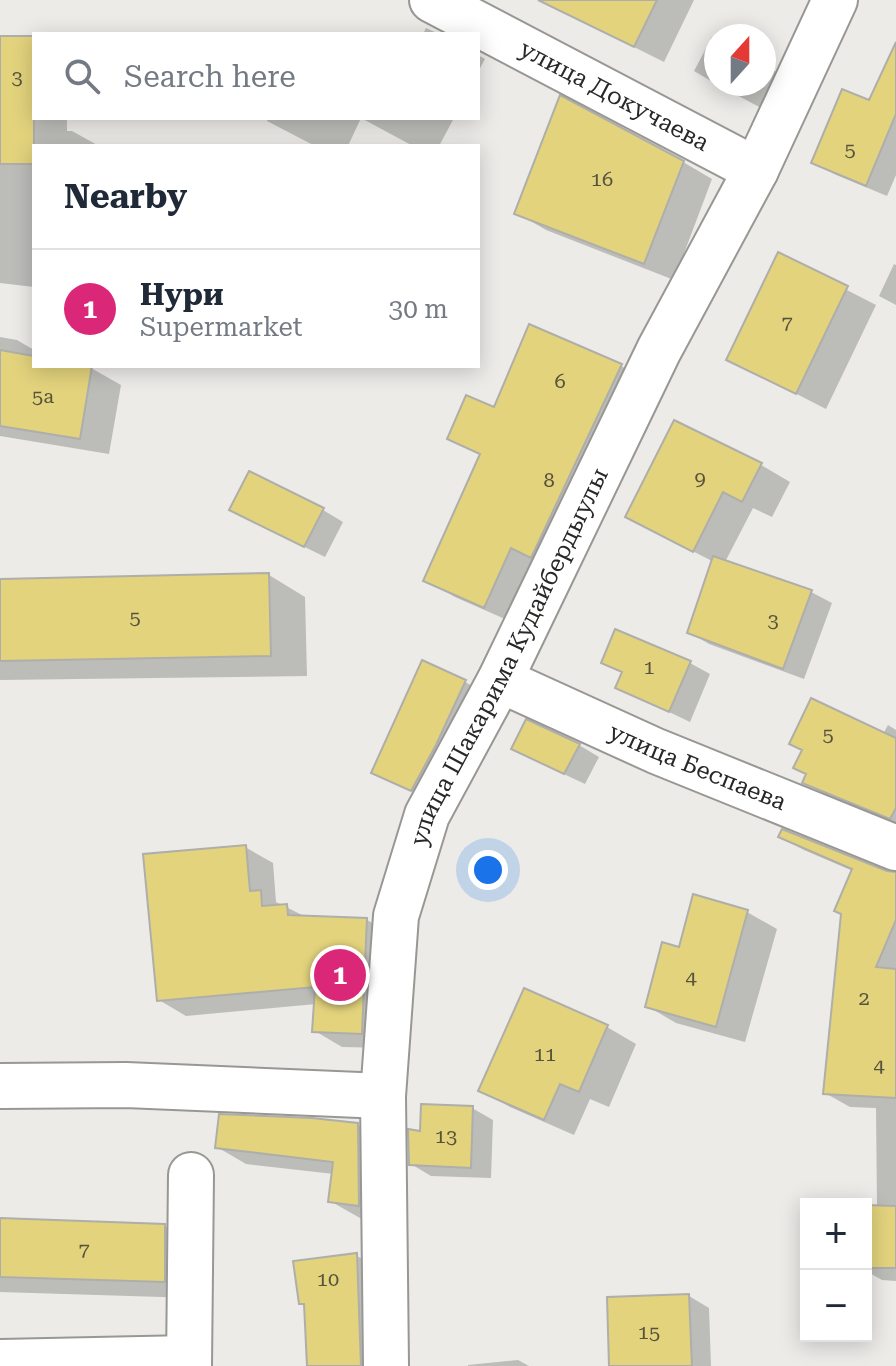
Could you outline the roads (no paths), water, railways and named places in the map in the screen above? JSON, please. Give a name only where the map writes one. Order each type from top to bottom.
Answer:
[{"type":"street","name":"улица Докучаева","points":[[432,0],[756,170]]},
{"type":"street","name":"улица Шакарима Кудайбердыулы","points":[[386,1366],[383,1096],[396,916],[427,815],[500,680],[659,350],[756,170],[835,0]]},
{"type":"street","name":"улица Беспаева","points":[[500,680],[656,751],[896,848]]},
{"type":"street","points":[[0,1086],[126,1085],[383,1096]]},
{"type":"street","points":[[0,1362],[189,1362],[191,1175]]},
{"type":"place","name":"Нури","points":[[340,975]]}]
